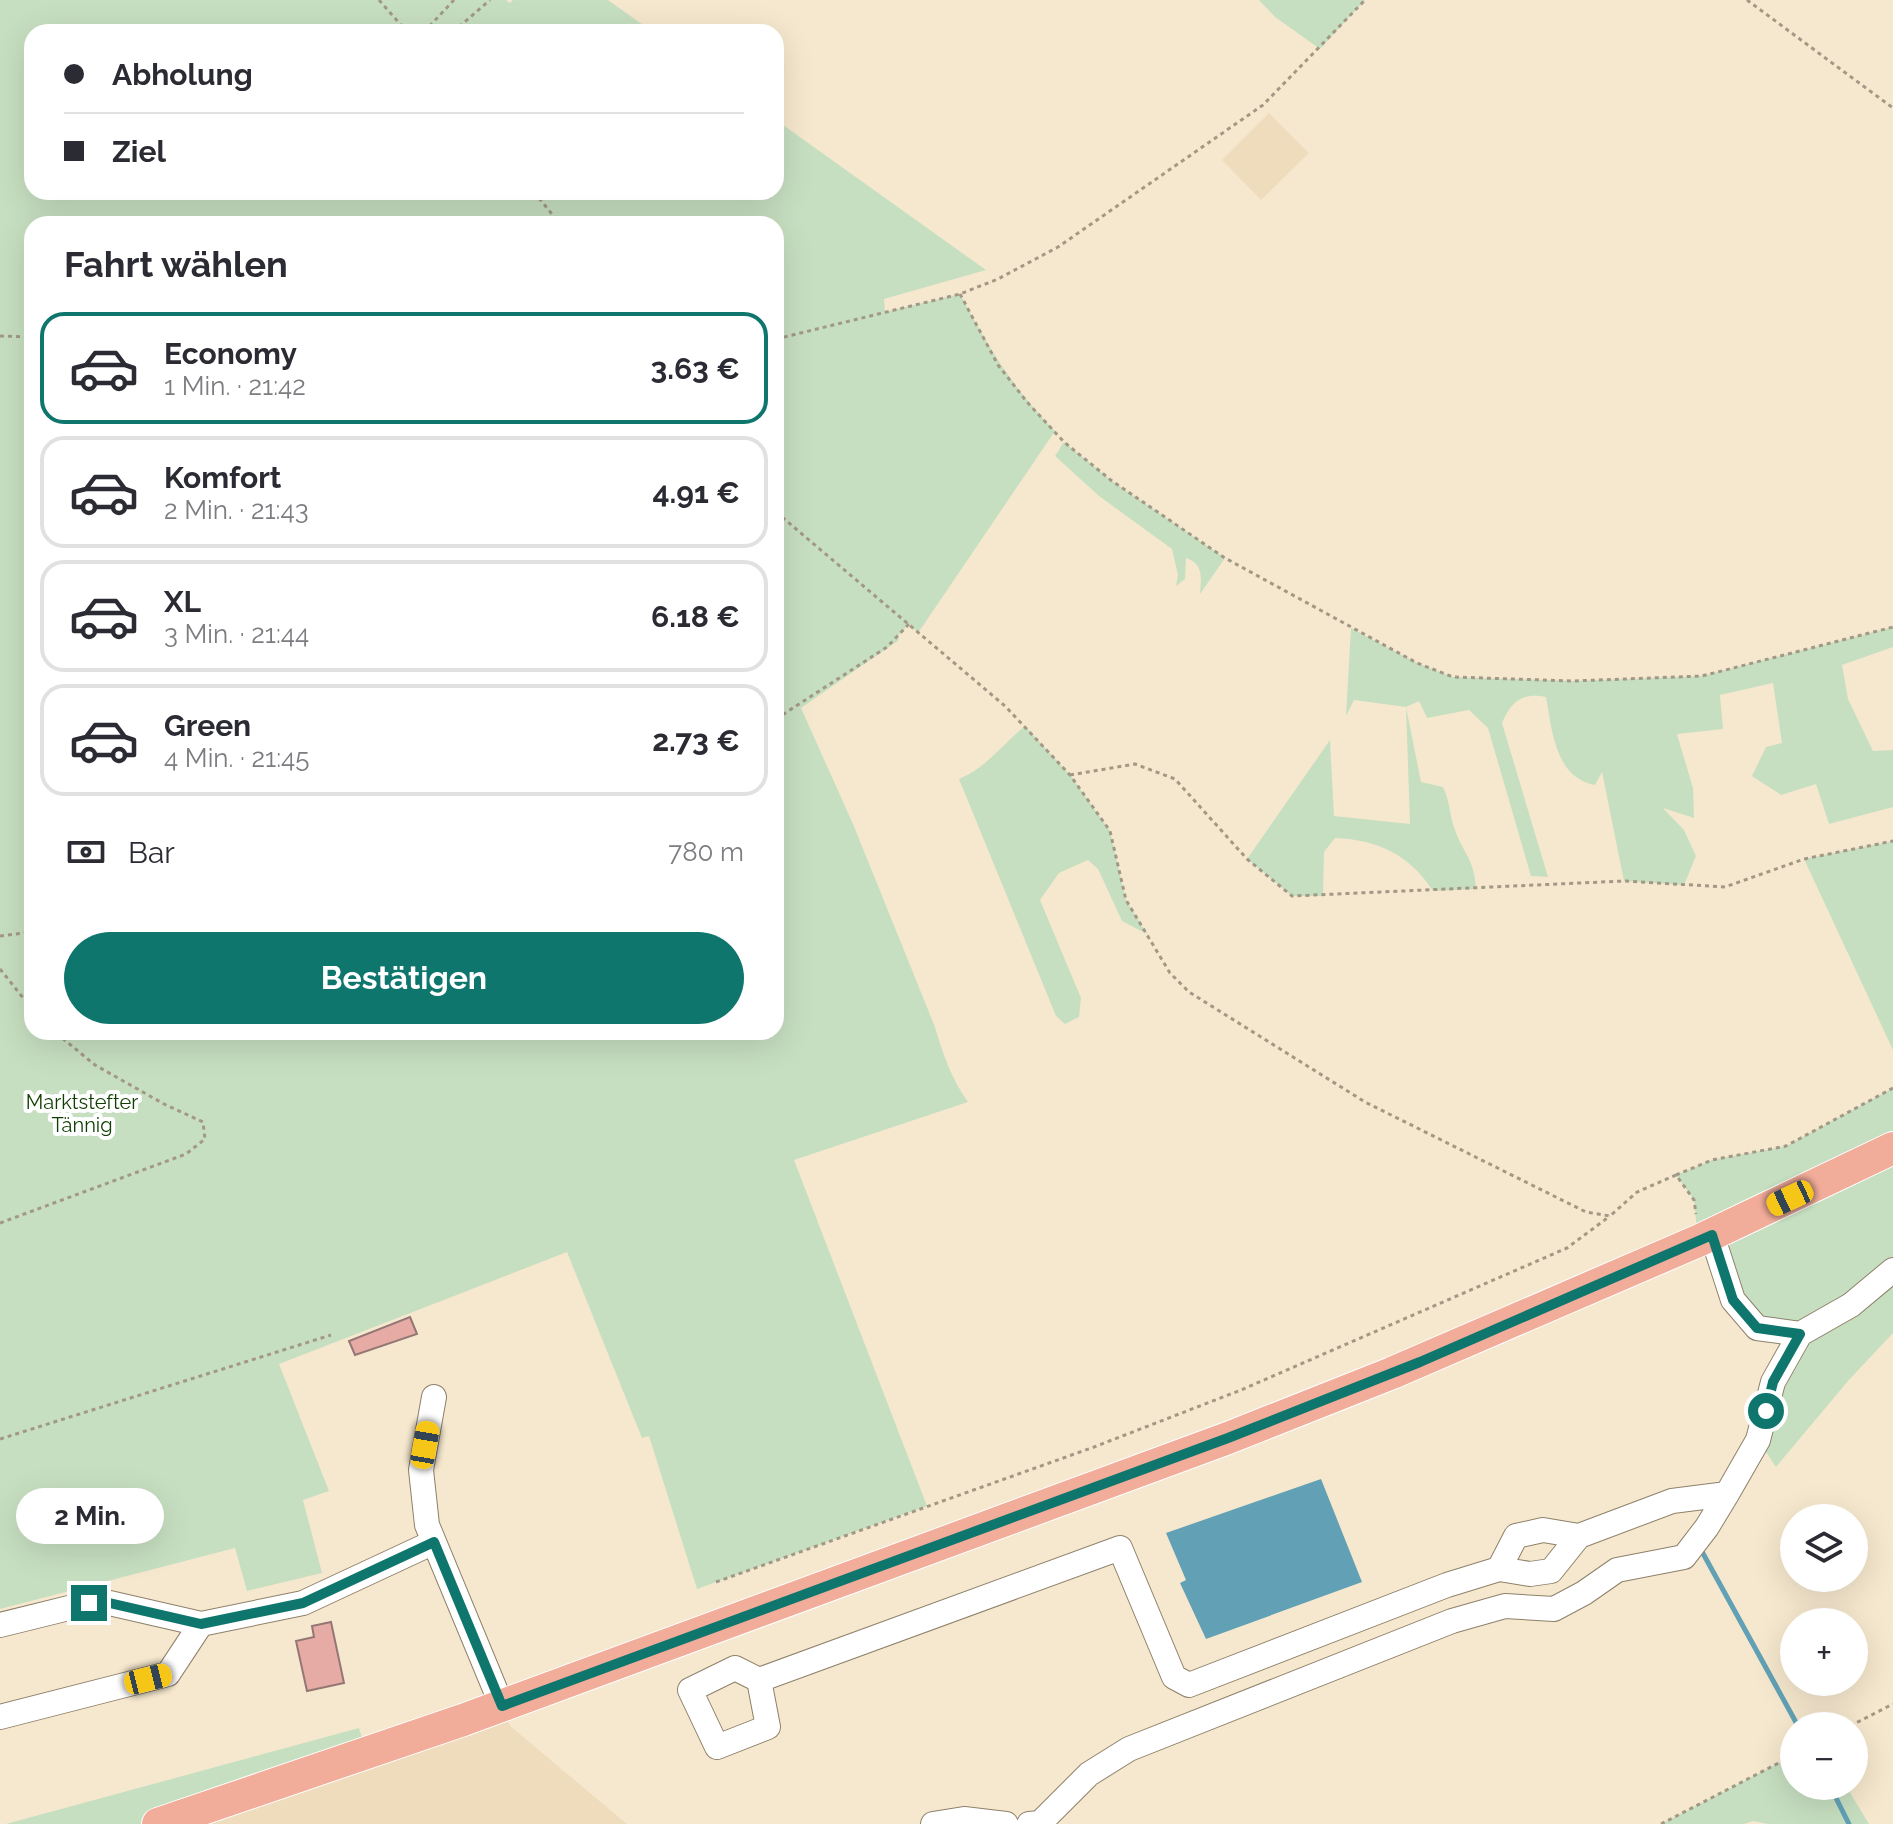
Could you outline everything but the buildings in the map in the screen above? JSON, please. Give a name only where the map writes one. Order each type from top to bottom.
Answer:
[{"type":"main road","points":[[158,1824],[337,1766],[1228,1438],[1392,1373],[1705,1238],[1893,1148]]},
{"type":"street","points":[[1705,1238],[1733,1300],[1757,1328],[1800,1334]]},
{"type":"street","points":[[1029,1824],[1040,1823],[1089,1774],[1129,1749],[1452,1621],[1505,1606],[1554,1609],[1617,1570],[1684,1557],[1707,1527],[1758,1440],[1773,1382],[1800,1334],[1851,1305],[1893,1270]]},
{"type":"street","points":[[434,1397],[421,1470],[422,1498],[434,1542],[502,1706]]},
{"type":"street","points":[[1499,1569],[1516,1536],[1543,1530],[1579,1536],[1672,1501],[1727,1494]]},
{"type":"street","points":[[759,1680],[1120,1548],[1174,1677],[1189,1685],[1447,1585],[1499,1569],[1530,1574],[1551,1571],[1579,1536]]},
{"type":"street","points":[[0,1625],[89,1603],[105,1602],[201,1624],[303,1603],[434,1542]]},
{"type":"street","points":[[0,1717],[168,1674],[201,1624]]},
{"type":"street","points":[[933,1824],[964,1819],[1006,1824]]},
{"type":"path","points":[[379,0],[400,24]]},
{"type":"path","points":[[432,24],[454,0]]},
{"type":"path","points":[[462,24],[490,0]]},
{"type":"path","points":[[784,337],[960,294],[998,279],[1058,247],[1263,105],[1365,0]]},
{"type":"path","points":[[1747,0],[1893,108]]},
{"type":"path","points":[[540,200],[554,216]]},
{"type":"path","points":[[960,294],[998,365],[1027,402],[1064,442],[1112,481],[1225,558],[1417,663],[1453,677],[1573,681],[1702,676],[1893,627]]},
{"type":"path","points":[[0,336],[24,337]]},
{"type":"path","points":[[784,519],[1005,706],[1070,775],[1110,831],[1126,900],[1170,973],[1189,992],[1365,1102],[1586,1212],[1610,1216]]},
{"type":"path","points":[[784,714],[887,647],[909,624]]},
{"type":"path","points":[[1070,775],[1135,764],[1175,779],[1247,859],[1292,896],[1624,881],[1725,887],[1804,859],[1893,841]]},
{"type":"path","points":[[0,936],[24,933]]},
{"type":"path","points":[[0,969],[24,999]]},
{"type":"path","points":[[0,1223],[186,1154],[205,1139],[207,1132],[203,1122],[118,1079],[65,1040]]},
{"type":"path","points":[[716,1582],[1094,1447],[1241,1390],[1567,1248],[1637,1192],[1712,1160],[1786,1146],[1893,1088]]},
{"type":"path","points":[[1676,1175],[1694,1200],[1705,1238]]},
{"type":"path","points":[[0,1439],[331,1335]]},
{"type":"path","points":[[1868,1717],[1893,1704]]},
{"type":"path","points":[[1661,1824],[1780,1762]]},
{"type":"shaded area","points":[[1269,113],[1309,153],[1261,200],[1222,160]]},
{"type":"shaded area","points":[[502,1706],[510,1726],[627,1824],[158,1824]]},
{"type":"green space","name":"Marktstefter Tännig","points":[[0,0],[506,0],[510,3],[513,0],[608,0],[642,24],[24,24],[24,200],[784,200],[784,126],[986,270],[884,299],[885,312],[960,294],[1002,366],[1055,431],[918,633],[909,624],[897,637],[899,640],[801,708],[853,824],[948,1066],[968,1102],[794,1160],[927,1506],[697,1589],[649,1436],[642,1438],[567,1252],[279,1364],[329,1491],[303,1500],[322,1573],[247,1591],[235,1548],[0,1609]]},
{"type":"green space","points":[[1259,0],[1365,0],[1320,49],[1275,17]]},
{"type":"green space","points":[[1064,442],[1112,481],[1225,558],[1200,594],[1200,572],[1196,564],[1186,558],[1185,579],[1176,586],[1178,575],[1172,549],[1099,496],[1055,456]]},
{"type":"green space","points":[[1893,627],[1893,647],[1842,665],[1848,699],[1873,751],[1893,750],[1893,807],[1829,824],[1816,784],[1781,795],[1752,776],[1766,747],[1782,743],[1773,683],[1720,695],[1723,729],[1677,734],[1693,788],[1694,818],[1663,808],[1684,830],[1696,856],[1684,885],[1624,881],[1602,772],[1595,785],[1571,773],[1558,751],[1546,697],[1524,697],[1509,709],[1502,723],[1548,877],[1531,876],[1488,728],[1469,710],[1427,718],[1419,701],[1406,707],[1354,700],[1346,716],[1351,628],[1417,663],[1453,677],[1573,681],[1702,676]]},
{"type":"green space","points":[[1406,707],[1421,782],[1443,787],[1455,830],[1473,870],[1476,889],[1433,891],[1414,867],[1391,851],[1365,842],[1335,838],[1324,852],[1323,896],[1292,896],[1247,859],[1330,740],[1334,816],[1410,824]]},
{"type":"green space","points":[[1025,726],[1070,775],[1110,831],[1126,900],[1147,934],[1122,921],[1098,869],[1088,860],[1059,873],[1040,900],[1081,998],[1079,1017],[1065,1024],[1056,1016],[959,779],[986,762]]},
{"type":"green space","points":[[1893,841],[1893,1050],[1804,859]]},
{"type":"green space","points":[[1893,1088],[1893,1333],[1776,1467],[1758,1440],[1800,1334],[1757,1328],[1698,1241],[1694,1200],[1676,1175],[1712,1160],[1786,1146]]},
{"type":"green space","points":[[359,1728],[363,1741],[158,1824],[6,1824]]},
{"type":"green space","points":[[1780,1762],[1780,1800],[1854,1800],[1869,1824],[1768,1824],[1753,1821],[1744,1824],[1661,1824]]},
{"type":"water","points":[[1321,1479],[1362,1582],[1206,1639],[1180,1583],[1186,1580],[1166,1533]]},
{"type":"waterway","points":[[1700,1548],[1790,1712]]},
{"type":"waterway","points":[[1837,1800],[1849,1824]]},
{"type":"route","points":[[89,1603],[105,1602],[201,1624],[303,1603],[434,1542],[502,1706],[1228,1438],[1420,1362],[1712,1235],[1733,1300],[1757,1328],[1800,1334],[1773,1382],[1766,1411]]}]
